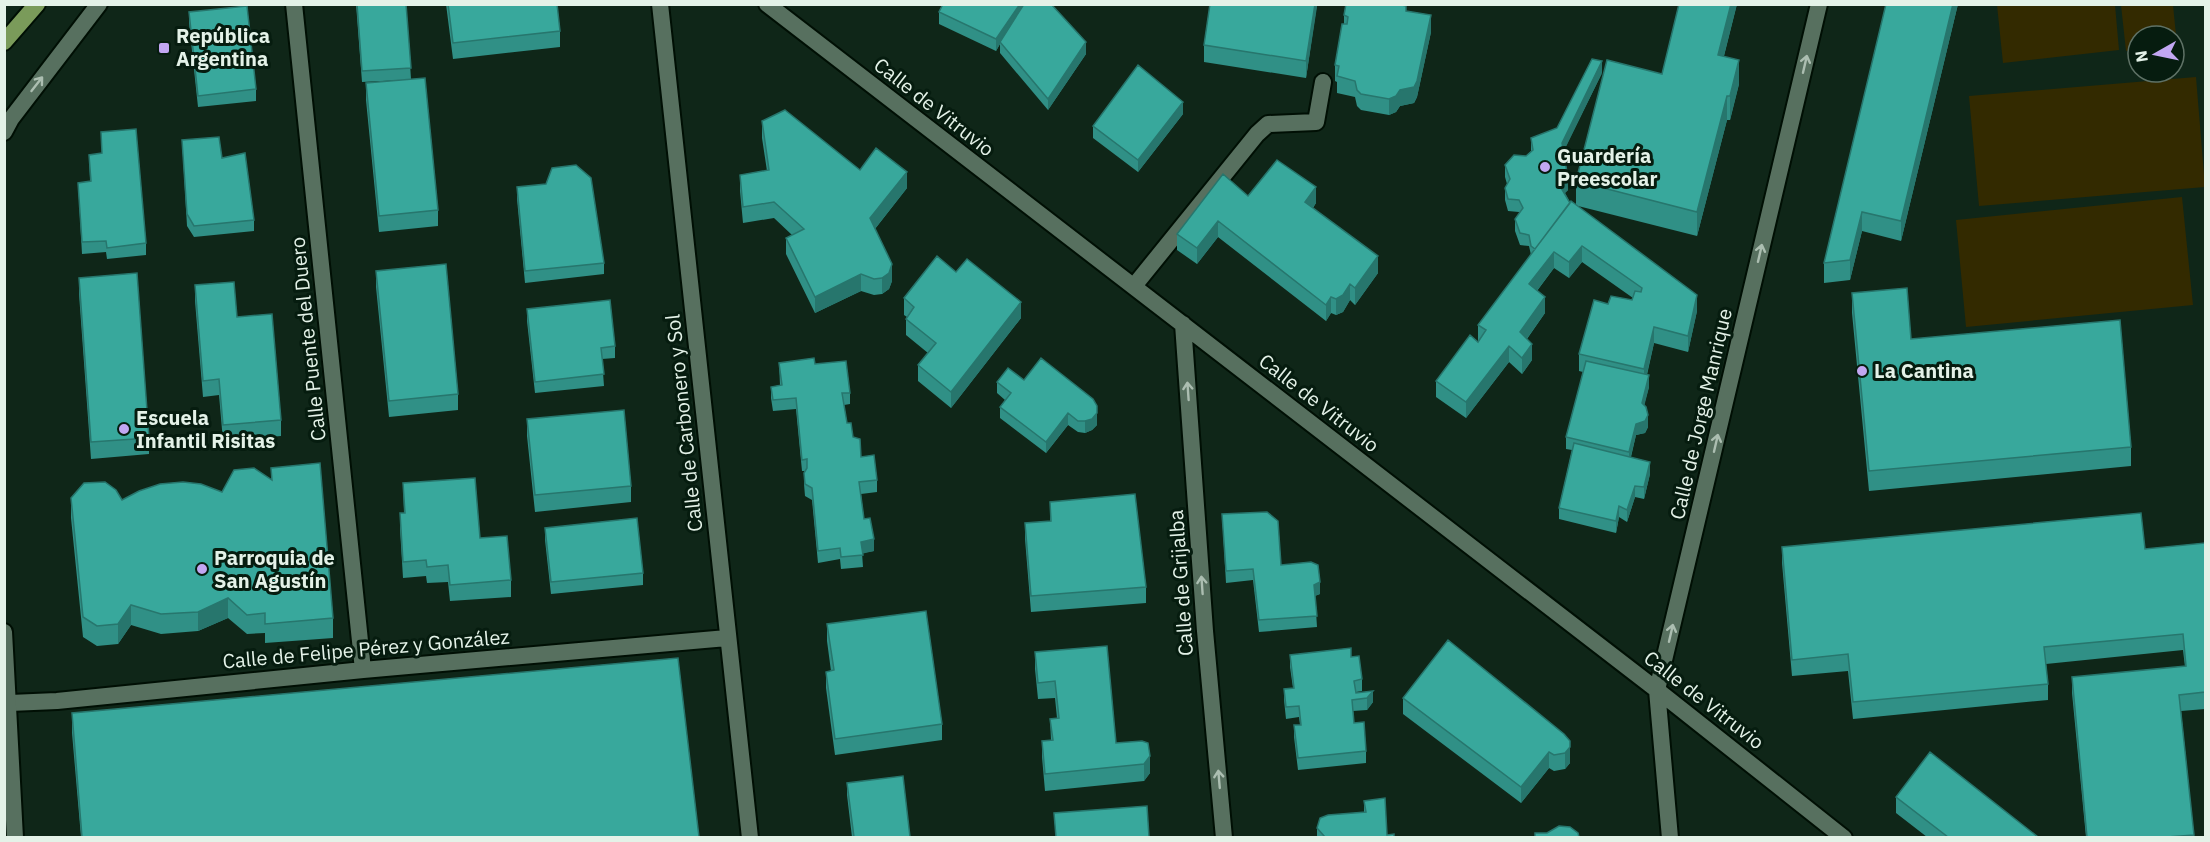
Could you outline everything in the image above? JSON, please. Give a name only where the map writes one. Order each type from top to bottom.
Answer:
[{"type":"main road","points":[[4,42],[37,4]]},
{"type":"street","points":[[4,132],[11,118],[99,4]]},
{"type":"street","name":"Calle Puente del Duero","points":[[294,4],[363,670]]},
{"type":"street","name":"Calle de Carbonero y Sol","points":[[660,4],[675,123],[727,638],[750,837]]},
{"type":"street","name":"Calle de Vitruvio","points":[[767,4],[1657,690],[1844,837]]},
{"type":"street","name":"Calle de Jorge Manrique","points":[[1670,837],[1657,690],[1819,4]]},
{"type":"street","points":[[1134,286],[1257,134],[1268,124],[1316,122],[1323,82]]},
{"type":"street","name":"Calle de Grijalba","points":[[1183,324],[1224,837]]},
{"type":"street","points":[[4,632],[10,703],[15,837]]},
{"type":"street","name":"Calle de Felipe Pérez y González","points":[[10,703],[57,701],[363,670],[727,638]]},
{"type":"shaded area","points":[[1997,5],[2115,5],[2119,50],[2003,63]]},
{"type":"shaded area","points":[[2121,5],[2173,5],[2175,24],[2126,24],[2126,51]]},
{"type":"shaded area","points":[[2196,77],[2205,187],[1979,206],[1969,96],[2126,83],[2186,84],[2186,78]]},
{"type":"shaded area","points":[[2182,197],[2193,305],[1966,327],[1956,220]]},
{"type":"building","points":[[357,4],[406,4],[411,68],[362,71]]},
{"type":"building","points":[[448,4],[557,4],[560,31],[453,43]]},
{"type":"building","points":[[943,4],[1020,4],[996,39],[939,12]]},
{"type":"building","points":[[1024,4],[1051,4],[1086,42],[1048,99],[1000,42]]},
{"type":"building","points":[[1210,4],[1315,4],[1306,61],[1204,45]]},
{"type":"building","points":[[1346,4],[1398,4],[1406,6],[1406,11],[1431,15],[1414,87],[1400,90],[1396,96],[1389,99],[1361,94],[1357,90],[1355,81],[1337,76],[1339,66],[1335,65],[1342,24],[1347,24],[1348,17],[1344,15]]},
{"type":"building","points":[[1679,4],[1731,4],[1718,55],[1739,60],[1730,96],[1727,96],[1697,212],[1576,181],[1607,60],[1662,74]]},
{"type":"building","points":[[1886,4],[1953,4],[1901,221],[1862,212],[1850,260],[1824,263]]},
{"type":"building","points":[[247,6],[256,89],[198,96],[189,12]]},
{"type":"building","name":"Guardería Preescolar","points":[[1592,59],[1602,61],[1562,143],[1568,178],[1560,186],[1570,203],[1535,249],[1531,246],[1529,235],[1520,233],[1515,219],[1523,208],[1519,200],[1508,199],[1505,188],[1510,179],[1505,165],[1514,155],[1526,156],[1533,150],[1531,138],[1557,128]]},
{"type":"building","points":[[1138,65],[1183,102],[1138,160],[1093,126]]},
{"type":"building","points":[[425,78],[438,210],[379,216],[366,83]]},
{"type":"building","points":[[785,110],[860,170],[876,148],[907,172],[870,218],[892,264],[889,273],[882,278],[874,279],[861,274],[815,297],[786,238],[804,229],[774,202],[743,207],[740,175],[769,170],[762,121]]},
{"type":"building","points":[[136,129],[146,243],[107,248],[106,241],[82,242],[78,183],[91,181],[89,155],[102,153],[101,132]]},
{"type":"building","points":[[219,137],[222,158],[245,153],[254,220],[194,226],[187,214],[182,140]]},
{"type":"building","points":[[1277,160],[1316,187],[1305,202],[1378,256],[1355,288],[1350,284],[1343,295],[1336,299],[1331,297],[1326,305],[1218,221],[1197,248],[1177,234],[1223,174],[1248,196]]},
{"type":"building","points":[[576,165],[591,178],[604,263],[525,271],[517,187],[546,184],[552,168]]},
{"type":"building","points":[[1571,201],[1697,295],[1688,336],[1654,327],[1644,369],[1579,354],[1594,300],[1608,304],[1611,296],[1632,300],[1635,291],[1641,292],[1642,288],[1582,246],[1569,262],[1554,252],[1529,284],[1545,297],[1520,332],[1532,344],[1522,358],[1509,346],[1466,402],[1436,381],[1470,335],[1478,342],[1486,330],[1478,325]]},
{"type":"building","points":[[937,256],[956,272],[967,259],[1021,302],[951,392],[918,365],[936,343],[906,319],[914,307],[904,298]]},
{"type":"building","points":[[446,264],[458,394],[389,401],[376,271]]},
{"type":"building","points":[[137,273],[149,438],[91,442],[79,278]]},
{"type":"building","points":[[234,282],[237,317],[272,314],[281,420],[223,425],[219,379],[203,381],[195,285]]},
{"type":"building","points":[[1907,288],[1911,339],[2120,320],[2131,447],[1869,471],[1852,293]]},
{"type":"building","points":[[610,300],[615,346],[601,348],[604,374],[535,382],[527,309]]},
{"type":"building","points":[[814,358],[815,364],[846,361],[850,393],[842,393],[847,423],[851,423],[853,437],[860,439],[861,457],[874,455],[877,480],[859,482],[864,519],[870,518],[874,539],[861,542],[863,555],[841,557],[840,548],[818,551],[812,488],[805,484],[804,473],[807,468],[807,459],[802,460],[796,398],[773,400],[771,387],[782,385],[779,363]]},
{"type":"building","points":[[1041,358],[1093,399],[1097,406],[1097,413],[1092,419],[1085,421],[1078,421],[1068,413],[1046,442],[1000,407],[1011,393],[997,382],[1008,368],[1024,380]]},
{"type":"building","points":[[1586,361],[1649,375],[1642,403],[1648,415],[1645,421],[1636,424],[1629,452],[1566,437]]},
{"type":"building","points":[[624,410],[631,486],[535,495],[527,419]]},
{"type":"building","points":[[1574,443],[1650,462],[1644,487],[1635,486],[1627,510],[1619,506],[1616,521],[1559,508]]},
{"type":"building","name":"Parroquia de San Agustín","points":[[320,463],[333,618],[265,624],[265,613],[247,615],[228,598],[198,612],[161,614],[131,605],[118,624],[97,626],[83,617],[71,498],[84,483],[105,482],[116,490],[122,500],[160,484],[183,482],[201,484],[222,492],[234,470],[254,468],[272,480],[271,468]]},
{"type":"building","points":[[475,478],[480,538],[507,536],[511,580],[450,585],[448,565],[427,567],[426,560],[403,562],[400,513],[405,513],[403,483]]},
{"type":"building","points":[[1135,494],[1146,587],[1031,596],[1025,523],[1051,521],[1050,502]]},
{"type":"building","points":[[1267,512],[1278,521],[1281,565],[1311,562],[1318,565],[1320,582],[1314,585],[1317,616],[1259,620],[1253,569],[1226,571],[1222,514]]},
{"type":"building","points":[[2141,513],[2145,549],[2205,543],[2205,692],[2179,695],[2194,835],[2087,837],[2072,677],[2186,666],[2183,634],[2044,647],[2048,684],[1853,702],[1848,654],[1792,660],[1782,547]]},
{"type":"building","points":[[637,518],[643,573],[551,582],[545,528]]},
{"type":"building","points":[[926,611],[942,724],[835,739],[826,672],[834,670],[827,624]]},
{"type":"building","points":[[1448,640],[1570,741],[1570,747],[1565,753],[1554,755],[1549,752],[1521,787],[1403,698]]},
{"type":"building","points":[[1107,646],[1116,743],[1142,741],[1148,743],[1150,756],[1144,764],[1045,774],[1042,741],[1053,740],[1050,719],[1059,718],[1055,681],[1038,683],[1035,652]]},
{"type":"building","points":[[1351,648],[1351,657],[1359,656],[1362,679],[1354,681],[1356,693],[1373,691],[1367,698],[1352,700],[1354,723],[1364,722],[1366,751],[1298,758],[1294,725],[1301,725],[1299,706],[1286,707],[1284,689],[1294,688],[1290,655]]},
{"type":"building","points":[[678,658],[699,837],[82,837],[72,713]]},
{"type":"building","points":[[1930,752],[2038,837],[1948,837],[1896,797]]},
{"type":"building","points":[[903,776],[910,837],[854,837],[847,783]]},
{"type":"building","points":[[1385,798],[1387,835],[1394,834],[1394,837],[1325,837],[1317,828],[1320,818],[1328,815],[1366,812],[1364,801]]},
{"type":"building","points":[[1147,806],[1149,837],[1056,837],[1054,813]]},
{"type":"building","points":[[1559,826],[1570,827],[1578,833],[1579,837],[1535,837],[1535,833],[1547,833]]},
{"type":"place","name":"República Argentina","points":[[164,48]]},
{"type":"place","name":"Guardería Preescolar","points":[[1545,167]]},
{"type":"place","name":"La Cantina","points":[[1862,371]]},
{"type":"place","name":"Escuela Infantil Risitas","points":[[124,429]]},
{"type":"place","name":"Parroquia de San Agustín","points":[[202,569]]}]
